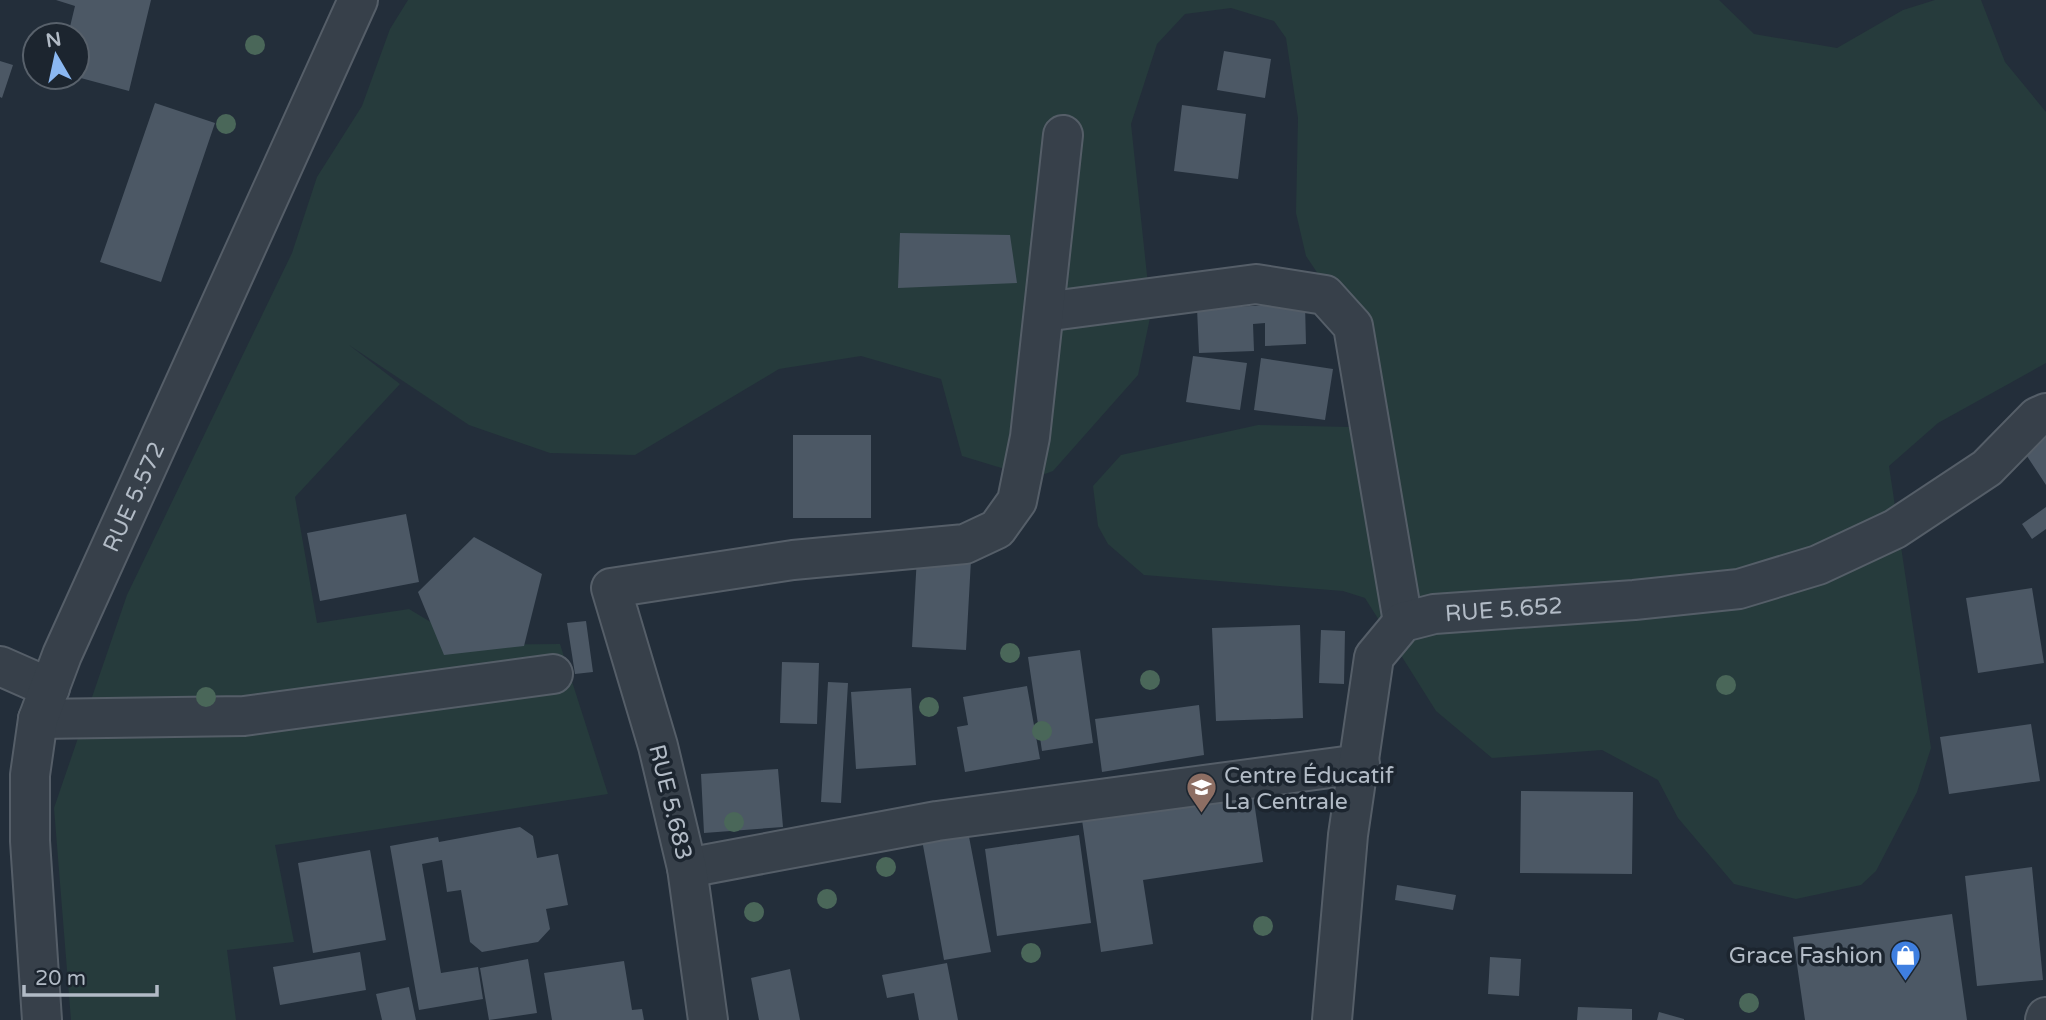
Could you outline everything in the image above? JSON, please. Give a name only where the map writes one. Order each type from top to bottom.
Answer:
[{"type":"street","name":"RUE 5.572","points":[[42,1020],[30,841],[30,775],[44,703],[67,642],[358,0]]},
{"type":"street","points":[[1063,135],[1044,312],[1256,284],[1325,295],[1353,326],[1403,622],[1374,657],[1348,835],[1332,1020]]},
{"type":"street","name":"RUE 5.683","points":[[708,1020],[687,868],[658,746],[611,589],[793,560],[965,544],[997,529],[1017,501],[1030,437],[1044,312]]},
{"type":"street","name":"RUE 5.652","points":[[1403,622],[1434,614],[1634,600],[1739,589],[1818,565],[1895,529],[1987,468],[2037,417],[2046,412]]},
{"type":"street","points":[[0,666],[44,703],[244,716],[553,674]]},
{"type":"street","points":[[687,868],[937,821],[1360,764]]},
{"type":"green space","points":[[408,0],[1719,0],[1754,34],[1837,48],[1903,10],[1935,0],[1981,0],[2005,62],[2046,112],[2046,363],[1938,423],[1889,466],[1931,748],[1917,792],[1876,871],[1861,885],[1796,899],[1734,884],[1678,818],[1658,780],[1602,750],[1492,758],[1436,711],[1365,598],[1343,591],[1144,575],[1108,544],[1098,526],[1093,486],[1121,455],[1258,425],[1350,427],[1362,409],[1353,326],[1306,256],[1296,213],[1298,118],[1286,38],[1274,21],[1231,8],[1185,14],[1157,44],[1131,124],[1151,313],[1138,375],[1053,471],[1034,478],[962,456],[941,379],[861,356],[779,369],[635,455],[550,453],[469,425],[349,345],[400,384],[295,497],[317,623],[409,609],[469,645],[560,644],[608,794],[275,845],[294,942],[227,950],[236,1020],[71,1020],[54,808],[127,595],[292,253],[317,177],[362,106],[390,29]]},
{"type":"building","points":[[56,0],[151,0],[129,91],[91,81],[91,21],[71,21],[75,6]]},
{"type":"building","points":[[1224,51],[1271,59],[1265,98],[1217,90]]},
{"type":"building","points":[[0,61],[13,65],[2,98],[0,97]]},
{"type":"building","points":[[155,103],[215,123],[161,282],[100,262]]},
{"type":"building","points":[[1182,105],[1246,114],[1238,179],[1174,171]]},
{"type":"building","points":[[900,233],[1010,235],[1017,283],[898,288]]},
{"type":"building","points":[[1305,304],[1306,344],[1265,346],[1265,323],[1253,324],[1254,351],[1199,353],[1197,308]]},
{"type":"building","points":[[1193,356],[1247,363],[1240,410],[1186,402]]},
{"type":"building","points":[[1261,358],[1333,369],[1325,420],[1254,410]]},
{"type":"building","points":[[2046,426],[2046,485],[2019,444]]},
{"type":"building","points":[[793,435],[871,435],[871,518],[793,518]]},
{"type":"building","points":[[2046,507],[2046,529],[2032,539],[2022,524]]},
{"type":"building","points":[[406,514],[419,582],[320,601],[307,533]]},
{"type":"building","points":[[474,537],[542,574],[524,646],[444,655],[418,592]]},
{"type":"building","points":[[917,556],[971,560],[966,650],[912,647]]},
{"type":"building","points":[[2032,588],[2044,663],[1978,673],[1966,598]]},
{"type":"building","points":[[586,621],[593,672],[575,674],[567,623]]},
{"type":"building","points":[[1300,625],[1303,718],[1216,721],[1212,628]]},
{"type":"building","points":[[1321,630],[1345,631],[1344,684],[1319,683]]},
{"type":"building","points":[[1080,650],[1093,743],[1042,751],[1028,657]]},
{"type":"building","points":[[782,662],[819,663],[817,724],[780,723]]},
{"type":"building","points":[[828,682],[848,683],[841,803],[821,802]]},
{"type":"building","points":[[1027,686],[1040,759],[965,772],[957,727],[968,725],[963,697]]},
{"type":"building","points":[[911,688],[916,765],[856,769],[851,692]]},
{"type":"building","points":[[1199,705],[1204,755],[1102,772],[1095,719]]},
{"type":"building","points":[[2031,724],[2040,781],[1949,794],[1940,737]]},
{"type":"building","points":[[778,769],[783,827],[704,833],[701,774]]},
{"type":"building","points":[[1252,788],[1263,862],[1143,880],[1153,944],[1101,952],[1081,813]]},
{"type":"building","points":[[1521,791],[1633,792],[1632,874],[1520,873]]},
{"type":"building","points":[[966,821],[991,952],[944,960],[920,829]]},
{"type":"building","points":[[520,827],[533,836],[537,858],[558,854],[568,905],[546,909],[550,929],[538,942],[482,952],[470,942],[461,890],[447,892],[442,860],[422,864],[441,973],[478,967],[483,999],[419,1010],[390,846],[438,837],[439,842]]},
{"type":"building","points":[[1079,835],[1091,923],[997,936],[985,849]]},
{"type":"building","points":[[370,850],[386,940],[313,953],[298,863]]},
{"type":"building","points":[[2032,867],[2043,980],[1977,986],[1965,876]]},
{"type":"building","points":[[1397,885],[1456,895],[1453,910],[1395,900]]},
{"type":"building","points":[[1952,914],[1967,1020],[1805,1020],[1793,937]]},
{"type":"building","points":[[360,952],[366,990],[280,1005],[273,967]]},
{"type":"building","points":[[1490,957],[1521,959],[1519,996],[1488,994]]},
{"type":"building","points":[[528,959],[537,1013],[489,1020],[480,968]]},
{"type":"building","points":[[624,961],[632,1010],[642,1009],[644,1020],[552,1020],[544,973]]},
{"type":"building","points":[[947,963],[958,1020],[919,1020],[914,993],[887,998],[882,975]]},
{"type":"building","points":[[790,969],[800,1020],[759,1020],[751,978]]},
{"type":"building","points":[[409,987],[416,1020],[382,1020],[376,994]]},
{"type":"building","points":[[1578,1007],[1632,1009],[1632,1020],[1577,1020]]},
{"type":"building","points":[[1659,1012],[1684,1019],[1684,1020],[1657,1020]]},
{"type":"place","name":"Centre Éducatif La Centrale","points":[[1201,815]]},
{"type":"place","name":"Grace Fashion","points":[[1906,982]]}]
